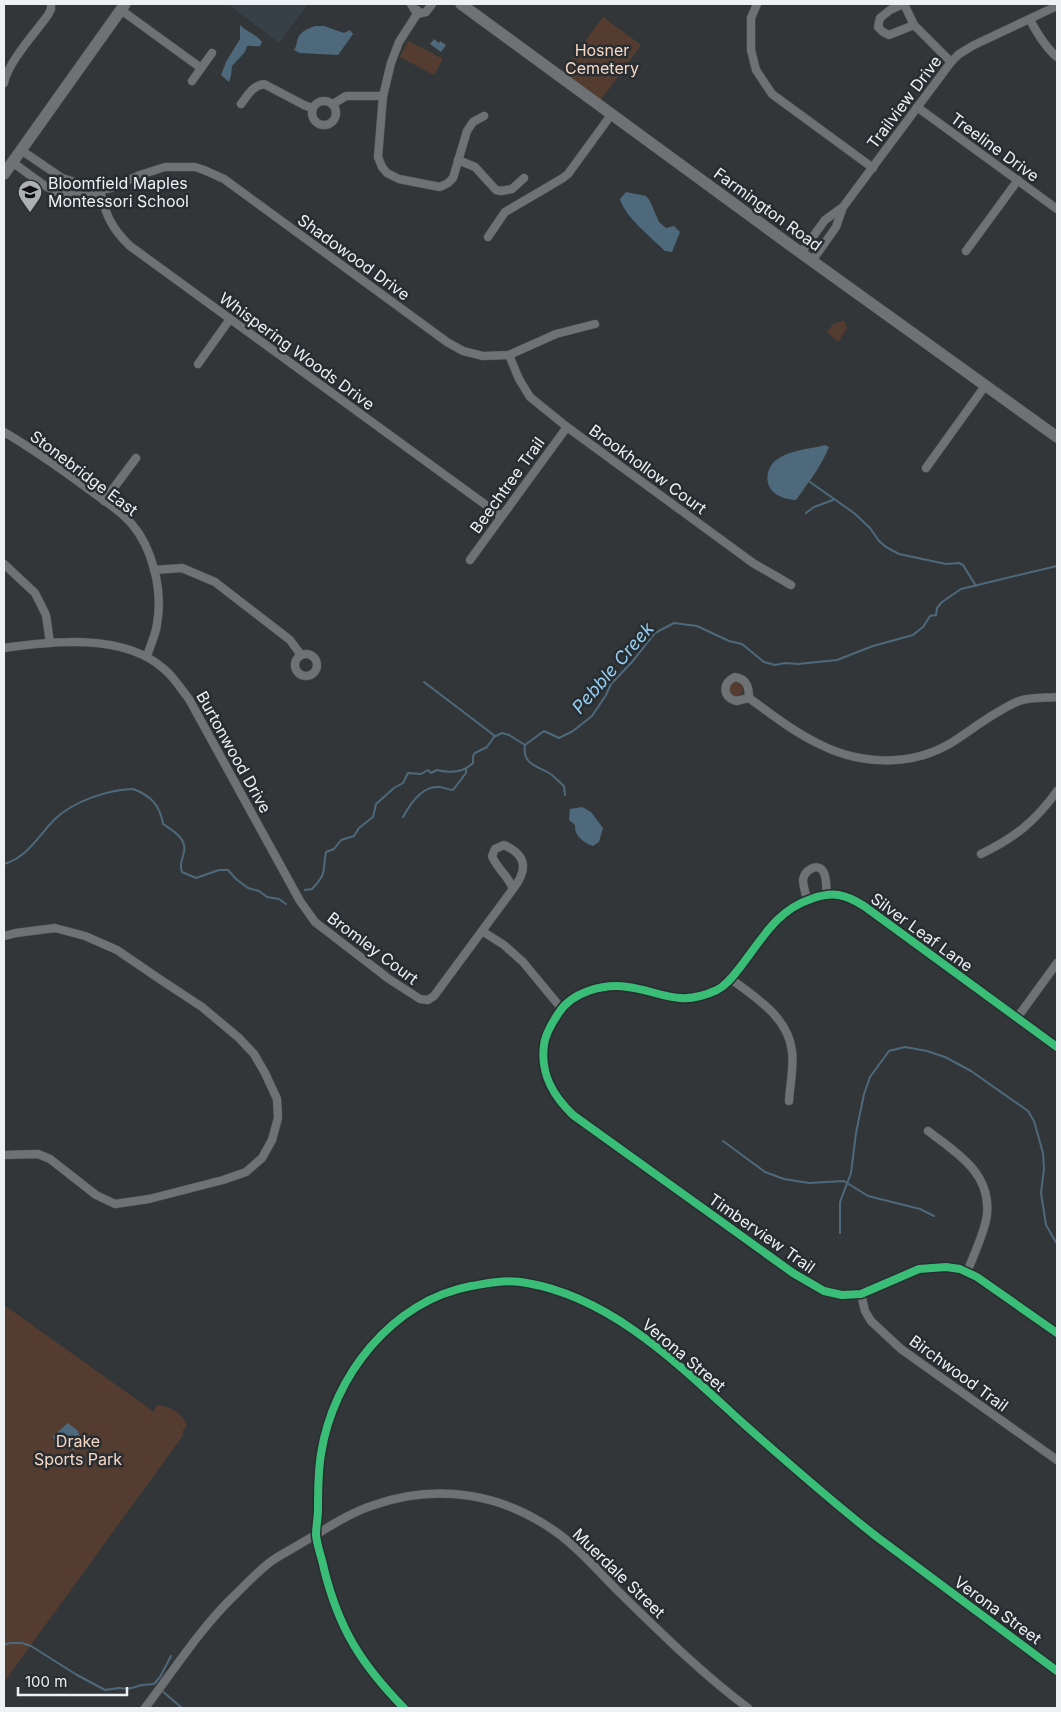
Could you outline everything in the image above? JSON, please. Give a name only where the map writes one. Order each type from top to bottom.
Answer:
[{"type":"street","points":[[4,83],[5,77],[14,62],[48,15],[51,4]]},
{"type":"street","points":[[411,4],[418,14]]},
{"type":"street","points":[[417,4],[418,14],[399,42],[390,63],[383,96],[378,157],[382,167],[387,173],[399,179],[440,187],[453,178],[467,131],[473,122],[484,116]]},
{"type":"street","points":[[418,14],[426,12],[432,4]]},
{"type":"street","name":"Farmington Road","points":[[461,4],[1057,438]]},
{"type":"street","points":[[757,4],[751,18],[751,50],[756,70],[772,94],[872,168]]},
{"type":"street","points":[[914,25],[889,35],[878,27],[880,18],[890,10],[903,4],[914,25],[951,62]]},
{"type":"street","name":"Trailview Drive","points":[[801,253],[826,220],[843,207],[916,107],[959,54],[1057,6]]},
{"type":"street","points":[[4,174],[123,7],[202,68]]},
{"type":"street","points":[[1030,20],[1037,34],[1057,57]]},
{"type":"street","points":[[192,81],[212,53]]},
{"type":"street","points":[[240,104],[252,88],[256,85],[264,84],[312,108]]},
{"type":"street","points":[[333,104],[346,96],[383,96]]},
{"type":"street","points":[[321,100],[330,101],[336,111],[335,119],[329,124],[320,125],[314,120],[311,112],[312,108],[314,104],[321,100]]},
{"type":"street","name":"Treeline Drive","points":[[916,107],[1057,209]]},
{"type":"street","points":[[488,237],[506,212],[568,174],[611,115]]},
{"type":"street","points":[[21,150],[62,178],[100,190]]},
{"type":"street","points":[[458,160],[475,167],[496,190],[501,192],[512,190],[524,178]]},
{"type":"street","name":"Shadowood Drive","points":[[12,162],[45,186],[59,193],[91,196],[100,190],[111,188],[140,175],[165,167],[204,170],[224,179],[455,347],[483,356],[510,356],[556,334],[595,324]]},
{"type":"street","points":[[966,251],[1018,180]]},
{"type":"street","name":"Whispering Woods Drive","points":[[100,190],[104,207],[111,222],[124,240],[501,516]]},
{"type":"street","name":"Trailview Drive","points":[[812,261],[836,227],[843,207]]},
{"type":"street","points":[[198,364],[230,319]]},
{"type":"street","name":"Brookhollow Court","points":[[510,356],[519,380],[530,397],[566,427],[753,563],[791,585]]},
{"type":"street","points":[[926,468],[985,386]]},
{"type":"street","name":"Beechtree Trail","points":[[470,560],[566,427]]},
{"type":"street","name":"Stonebridge East","points":[[4,432],[35,451],[104,501],[130,522],[141,536],[154,570],[158,600],[157,624],[146,656]]},
{"type":"street","points":[[104,501],[136,458]]},
{"type":"street","points":[[4,564],[35,593],[46,615],[50,643]]},
{"type":"street","points":[[154,570],[182,568],[214,582],[290,640],[301,655]]},
{"type":"street","name":"Burtonwood Drive","points":[[4,648],[50,643],[99,643],[134,650],[165,669],[189,698],[296,894]]},
{"type":"street","points":[[749,698],[782,722],[821,745],[858,757],[892,761],[920,756],[936,750],[989,717],[1020,701],[1057,697]]},
{"type":"street","points":[[981,854],[1006,842],[1034,819],[1045,808],[1057,791]]},
{"type":"street","name":"Bromley Court","points":[[296,894],[315,922],[389,979],[423,1000],[434,996],[521,877],[523,865],[518,853],[504,845],[495,849],[492,856],[496,865],[505,873],[512,889]]},
{"type":"street","points":[[807,900],[803,880],[808,870],[812,868],[820,868],[824,872],[827,895]]},
{"type":"street","name":"Silver Leaf Lane","points":[[561,1008],[583,993],[613,986],[628,986],[680,998],[705,995],[719,989],[731,979],[778,917],[807,900],[840,894],[864,906],[1057,1047]]},
{"type":"street","points":[[4,936],[16,932],[55,928],[85,936],[117,950],[202,1007],[239,1038],[254,1054],[266,1072],[277,1098],[278,1118],[272,1140],[262,1158],[246,1172],[149,1199],[116,1204],[96,1195],[50,1159],[38,1154],[4,1155]]},
{"type":"street","points":[[482,931],[504,945],[523,962],[561,1008]]},
{"type":"street","points":[[1017,1018],[1057,963]]},
{"type":"street","points":[[731,979],[763,1003],[782,1023],[792,1049],[789,1101]]},
{"type":"street","name":"Timberview Trail","points":[[561,1008],[544,1041],[542,1054],[543,1066],[548,1081],[564,1106],[586,1124],[792,1273],[824,1291],[842,1295],[861,1294],[919,1269],[946,1267],[960,1269],[977,1276],[1057,1333]]},
{"type":"street","points":[[928,1131],[977,1173],[985,1188],[987,1214],[967,1272]]},
{"type":"street","name":"Verona Street","points":[[404,1708],[368,1668],[346,1632],[331,1596],[316,1534],[322,1452],[331,1418],[344,1386],[364,1355],[383,1333],[410,1310],[452,1290],[495,1281],[525,1282],[566,1293],[634,1330],[687,1373],[847,1514],[1057,1671]]},
{"type":"street","name":"Birchwood Trail","points":[[861,1294],[865,1311],[870,1320],[901,1349],[1057,1460]]},
{"type":"street","name":"Muerdale Street","points":[[145,1708],[209,1624],[235,1594],[275,1559],[346,1517],[374,1505],[403,1497],[438,1493],[486,1498],[522,1510],[556,1532],[581,1552],[685,1656],[748,1708]]},
{"type":"shaded area","points":[[228,4],[308,4],[279,43]]},
{"type":"green space","name":"Hosner Cemetery","points":[[603,17],[641,45],[600,101],[562,72]]},
{"type":"green space","points":[[408,41],[443,59],[434,75],[400,57]]},
{"type":"green space","points":[[844,321],[847,328],[838,342],[827,332],[834,323]]},
{"type":"green space","points":[[733,682],[739,682],[743,689],[739,696],[733,696],[729,692],[729,686]]},
{"type":"green space","name":"Drake Sports Park","points":[[4,1305],[154,1412],[156,1406],[159,1405],[168,1408],[180,1414],[187,1426],[182,1432],[184,1434],[4,1682]]},
{"type":"water","points":[[240,25],[262,42],[260,46],[247,46],[245,52],[232,66],[229,82],[221,75],[226,62],[240,39]]},
{"type":"water","points":[[315,26],[324,26],[344,33],[350,30],[353,34],[338,55],[300,53],[294,50],[301,34]]},
{"type":"water","points":[[434,39],[446,45],[441,52],[430,44]]},
{"type":"water","points":[[626,192],[646,196],[659,222],[666,228],[674,226],[680,232],[672,252],[665,251],[627,213],[620,199]]},
{"type":"water","points":[[825,445],[829,447],[822,461],[796,500],[784,498],[774,493],[768,485],[767,479],[770,467],[775,461],[793,452]]},
{"type":"water","points":[[582,807],[591,812],[603,828],[599,842],[593,846],[580,838],[576,832],[575,825],[569,820],[570,809]]},
{"type":"water","points":[[68,1423],[78,1431],[81,1441],[75,1450],[64,1448],[55,1442],[53,1436]]},
{"type":"waterway","points":[[810,482],[854,513],[886,547],[899,554],[946,564],[959,563],[963,565],[976,586]]},
{"type":"waterway","points":[[806,513],[814,507],[833,500]]},
{"type":"waterway","name":"Pebble Creek","points":[[525,745],[544,731],[559,738],[573,731],[592,716],[611,684],[632,662],[655,633],[674,623],[697,626],[729,641],[742,644],[764,662],[775,665],[837,660],[873,646],[913,635],[923,627],[930,616],[936,615],[937,608],[942,602],[961,589],[1057,566]]},
{"type":"waterway","points":[[424,682],[495,736]]},
{"type":"waterway","name":"Pebble Creek","points":[[305,890],[312,889],[324,872],[326,852],[334,849],[341,840],[354,836],[359,828],[373,817],[376,804],[394,788],[403,783],[408,773],[421,774],[428,770],[431,773],[437,770],[451,772],[465,769],[473,763],[475,753],[487,747],[494,737],[502,733],[525,745]]},
{"type":"waterway","points":[[525,745],[528,761],[551,774],[564,786],[565,795]]},
{"type":"waterway","points":[[403,817],[413,802],[426,790],[439,787],[453,790],[466,773],[466,769]]},
{"type":"waterway","name":"Pebble Creek","points":[[4,864],[19,857],[55,819],[72,807],[102,794],[133,789],[144,794],[157,806],[163,824],[180,837],[184,845],[181,864],[182,872],[196,878],[219,870],[228,870],[248,888],[259,891],[267,897],[279,899],[286,904]]},
{"type":"waterway","points":[[840,1233],[840,1202],[851,1173],[856,1133],[864,1094],[870,1077],[889,1051],[905,1047],[945,1057],[971,1071],[1028,1111],[1034,1121],[1043,1153],[1044,1169],[1041,1193],[1046,1225],[1057,1244]]},
{"type":"waterway","points":[[723,1141],[765,1172],[784,1179],[809,1183],[844,1181],[868,1196],[920,1209],[934,1216]]},
{"type":"waterway","points":[[4,1645],[22,1643],[31,1646],[105,1690],[128,1689],[154,1684],[171,1656]]},
{"type":"waterway","points":[[161,1690],[182,1708]]},
{"type":"cycle path","points":[[1057,1047],[864,906],[845,896],[826,895],[799,904],[779,918],[730,980],[713,992],[694,997],[680,998],[635,988],[609,986],[589,991],[571,1000],[553,1021],[546,1037],[543,1056],[546,1075],[554,1092],[573,1115],[793,1273],[824,1291],[842,1295],[861,1294],[919,1269],[946,1267],[960,1269],[977,1277],[1057,1333]]},
{"type":"cycle path","points":[[404,1708],[364,1661],[345,1628],[330,1590],[316,1535],[321,1454],[328,1425],[338,1397],[353,1371],[371,1346],[392,1325],[416,1308],[442,1294],[471,1286],[506,1281],[527,1283],[559,1291],[618,1319],[645,1338],[697,1381],[826,1496],[877,1537],[1057,1671]]},
{"type":"place","name":"Bloomfield Maples Montessori School","points":[[30,213]]}]
